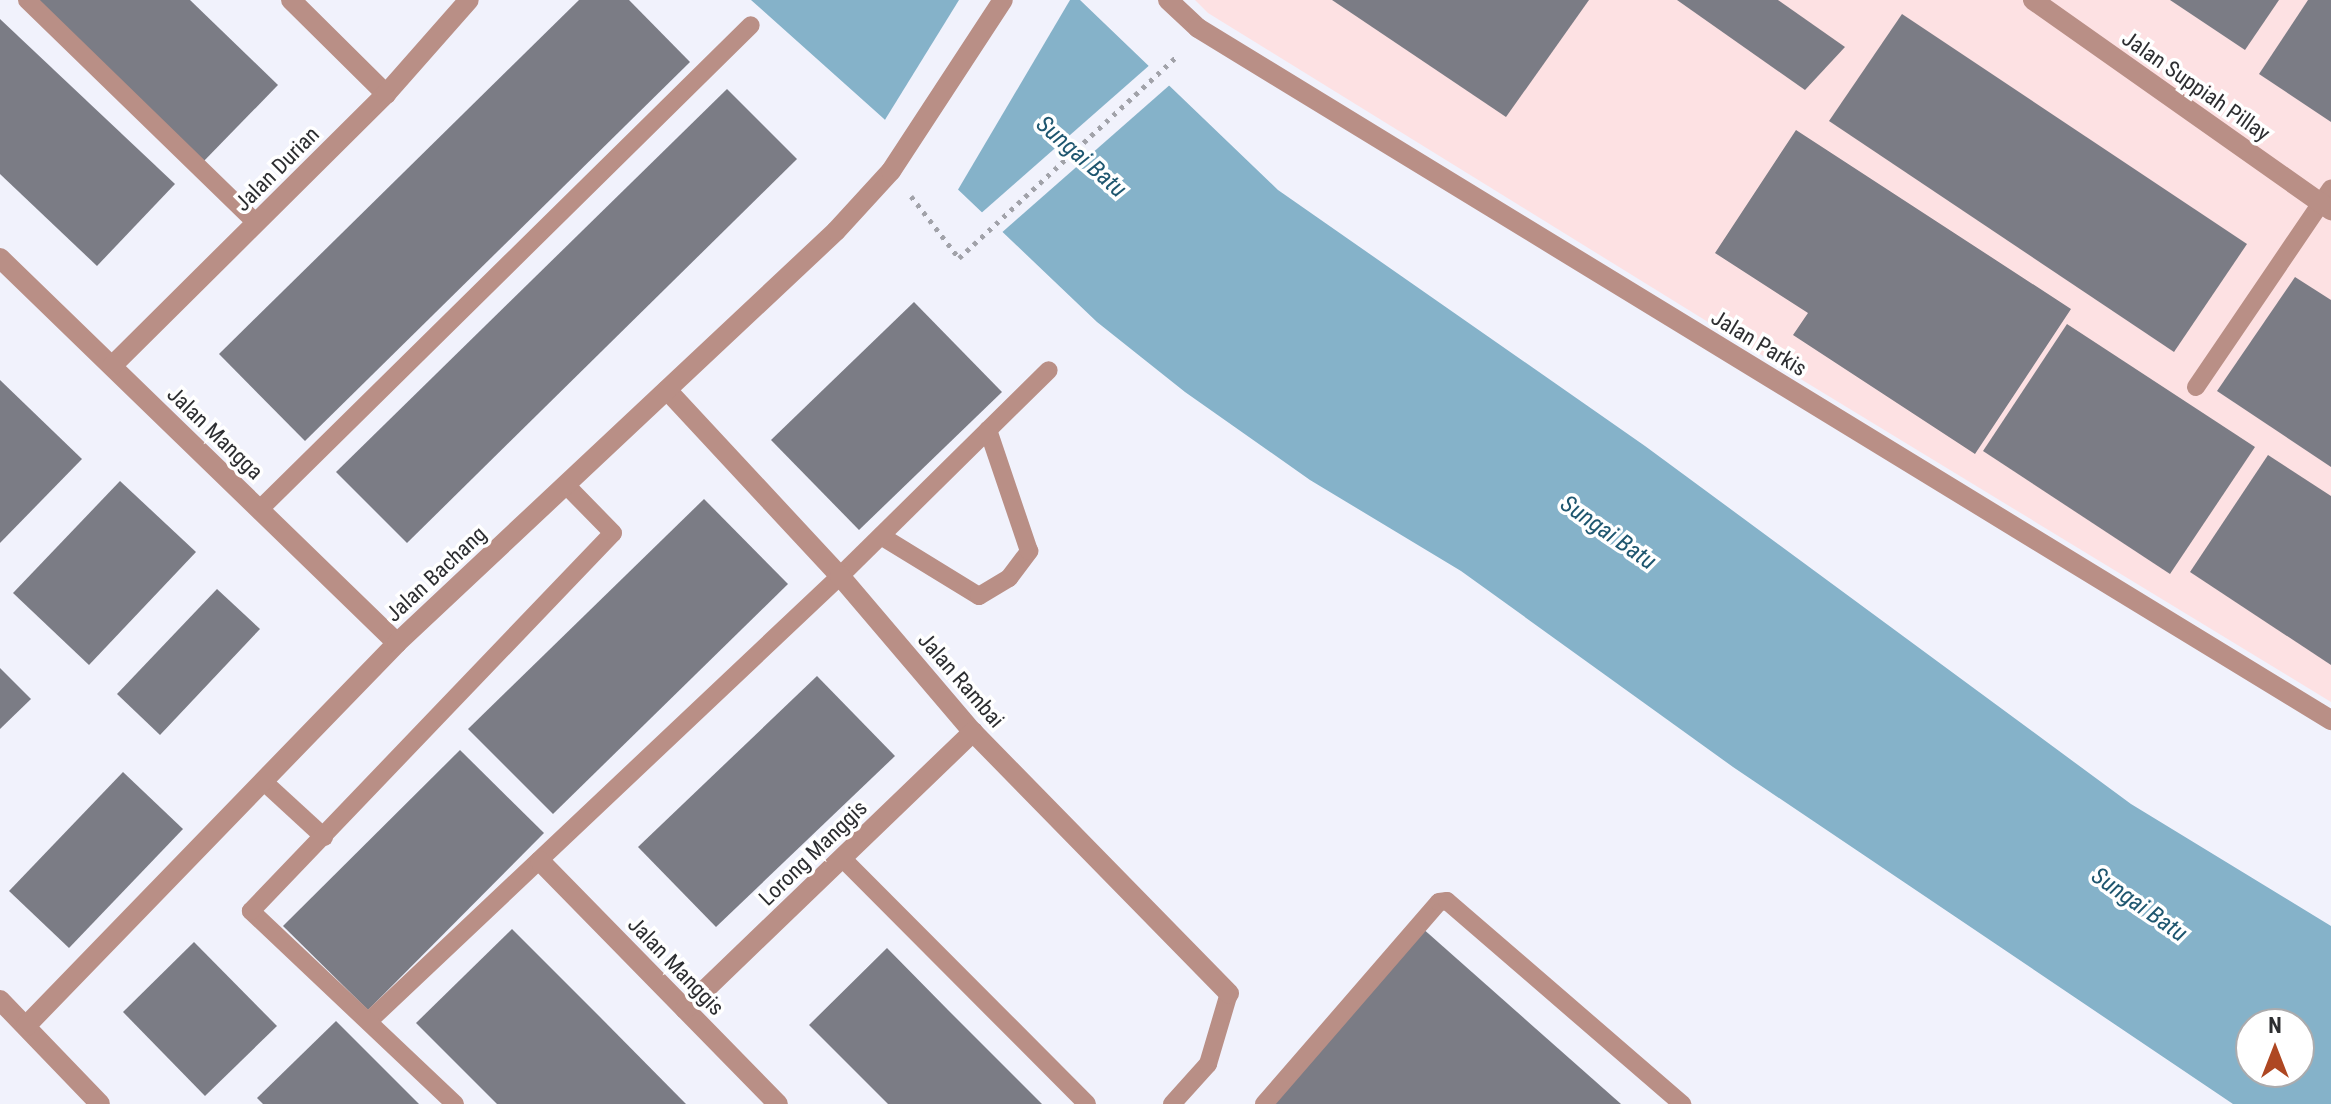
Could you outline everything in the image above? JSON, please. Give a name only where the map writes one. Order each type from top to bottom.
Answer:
[{"type":"street","points":[[291,0],[386,94]]},
{"type":"street","name":"Jalan Durian","points":[[112,366],[386,94],[469,0]]},
{"type":"street","name":"Jalan Bachang","points":[[26,1026],[397,643],[836,231],[891,171],[1003,0]]},
{"type":"street","name":"Jalan Parkis","points":[[1168,0],[1210,35],[2331,720]]},
{"type":"street","name":"Jalan Suppiah Pillay","points":[[2033,0],[2327,200]]},
{"type":"street","name":"Jalan Mangga","points":[[0,258],[397,643]]},
{"type":"street","name":"Jalan Rambai","points":[[667,390],[840,576],[973,732],[1229,993]]},
{"type":"street","name":"Lorong Manggis","points":[[685,1009],[973,732]]},
{"type":"street","name":"Jalan Manggis","points":[[540,861],[778,1104]]},
{"type":"street","points":[[0,1000],[100,1104]]},
{"type":"lane","points":[[27,0],[256,223]]},
{"type":"lane","points":[[260,509],[751,25]]},
{"type":"lane","points":[[2196,387],[2327,200]]},
{"type":"lane","points":[[370,1020],[840,576],[1049,370]]},
{"type":"lane","points":[[881,536],[979,596],[1009,578],[1029,551],[988,430]]},
{"type":"lane","points":[[455,1104],[370,1020],[251,911],[613,533],[566,485]]},
{"type":"lane","points":[[263,781],[324,837]]},
{"type":"lane","points":[[842,858],[1087,1104]]},
{"type":"lane","points":[[1264,1104],[1439,902],[1447,901],[1682,1104]]},
{"type":"lane","points":[[1172,1104],[1208,1064],[1229,993]]},
{"type":"path","points":[[891,171],[959,258],[1177,57]]},
{"type":"shaded area","points":[[1195,0],[2331,0],[2331,702],[1208,13]]},
{"type":"water","name":"Sungai Batu","points":[[751,0],[1080,0],[1278,190],[1645,446],[2131,804],[2331,926],[2331,1104],[2233,1104],[1733,767],[1461,571],[1310,480],[1185,392],[1097,322],[883,118]]},
{"type":"pier","points":[[959,0],[1070,0],[956,193],[883,123]]},
{"type":"pier","points":[[1152,63],[1172,83],[999,235],[979,215]]},
{"type":"building","points":[[32,0],[190,0],[278,85],[202,163]]},
{"type":"building","points":[[579,0],[629,0],[690,62],[305,441],[219,354]]},
{"type":"building","points":[[1332,0],[1589,0],[1506,117]]},
{"type":"building","points":[[1677,0],[1778,0],[1845,47],[1805,90]]},
{"type":"building","points":[[2170,0],[2279,0],[2245,50]]},
{"type":"building","points":[[2308,0],[2331,0],[2331,122],[2259,74]]},
{"type":"building","points":[[1902,14],[2247,244],[2174,352],[1829,121]]},
{"type":"building","points":[[0,19],[175,184],[97,266],[0,174]]},
{"type":"building","points":[[727,89],[797,159],[407,543],[336,472]]},
{"type":"building","points":[[1796,130],[2071,309],[1975,454],[1793,335],[1808,313],[1715,253]]},
{"type":"building","points":[[2295,277],[2331,300],[2331,467],[2217,391]]},
{"type":"building","points":[[914,302],[1002,392],[859,530],[771,440]]},
{"type":"building","points":[[2067,324],[2255,447],[2170,574],[1983,451]]},
{"type":"building","points":[[0,380],[82,459],[0,543]]},
{"type":"building","points":[[2268,455],[2331,496],[2331,665],[2190,572]]},
{"type":"building","points":[[120,481],[196,552],[89,665],[13,593]]},
{"type":"building","points":[[704,499],[788,584],[553,814],[468,729]]},
{"type":"building","points":[[217,589],[260,629],[160,735],[117,694]]},
{"type":"building","points":[[0,668],[31,699],[0,729]]},
{"type":"building","points":[[817,676],[895,756],[716,927],[638,847]]},
{"type":"building","points":[[460,750],[544,833],[368,1010],[283,926]]},
{"type":"building","points":[[123,772],[183,829],[69,948],[9,891]]},
{"type":"building","points":[[1421,927],[1621,1104],[1271,1104]]},
{"type":"building","points":[[512,929],[686,1104],[497,1104],[416,1023]]},
{"type":"building","points":[[194,942],[277,1026],[205,1096],[123,1012]]},
{"type":"building","points":[[887,948],[1042,1104],[888,1104],[809,1025]]},
{"type":"building","points":[[336,1021],[419,1104],[263,1104],[257,1098]]}]
